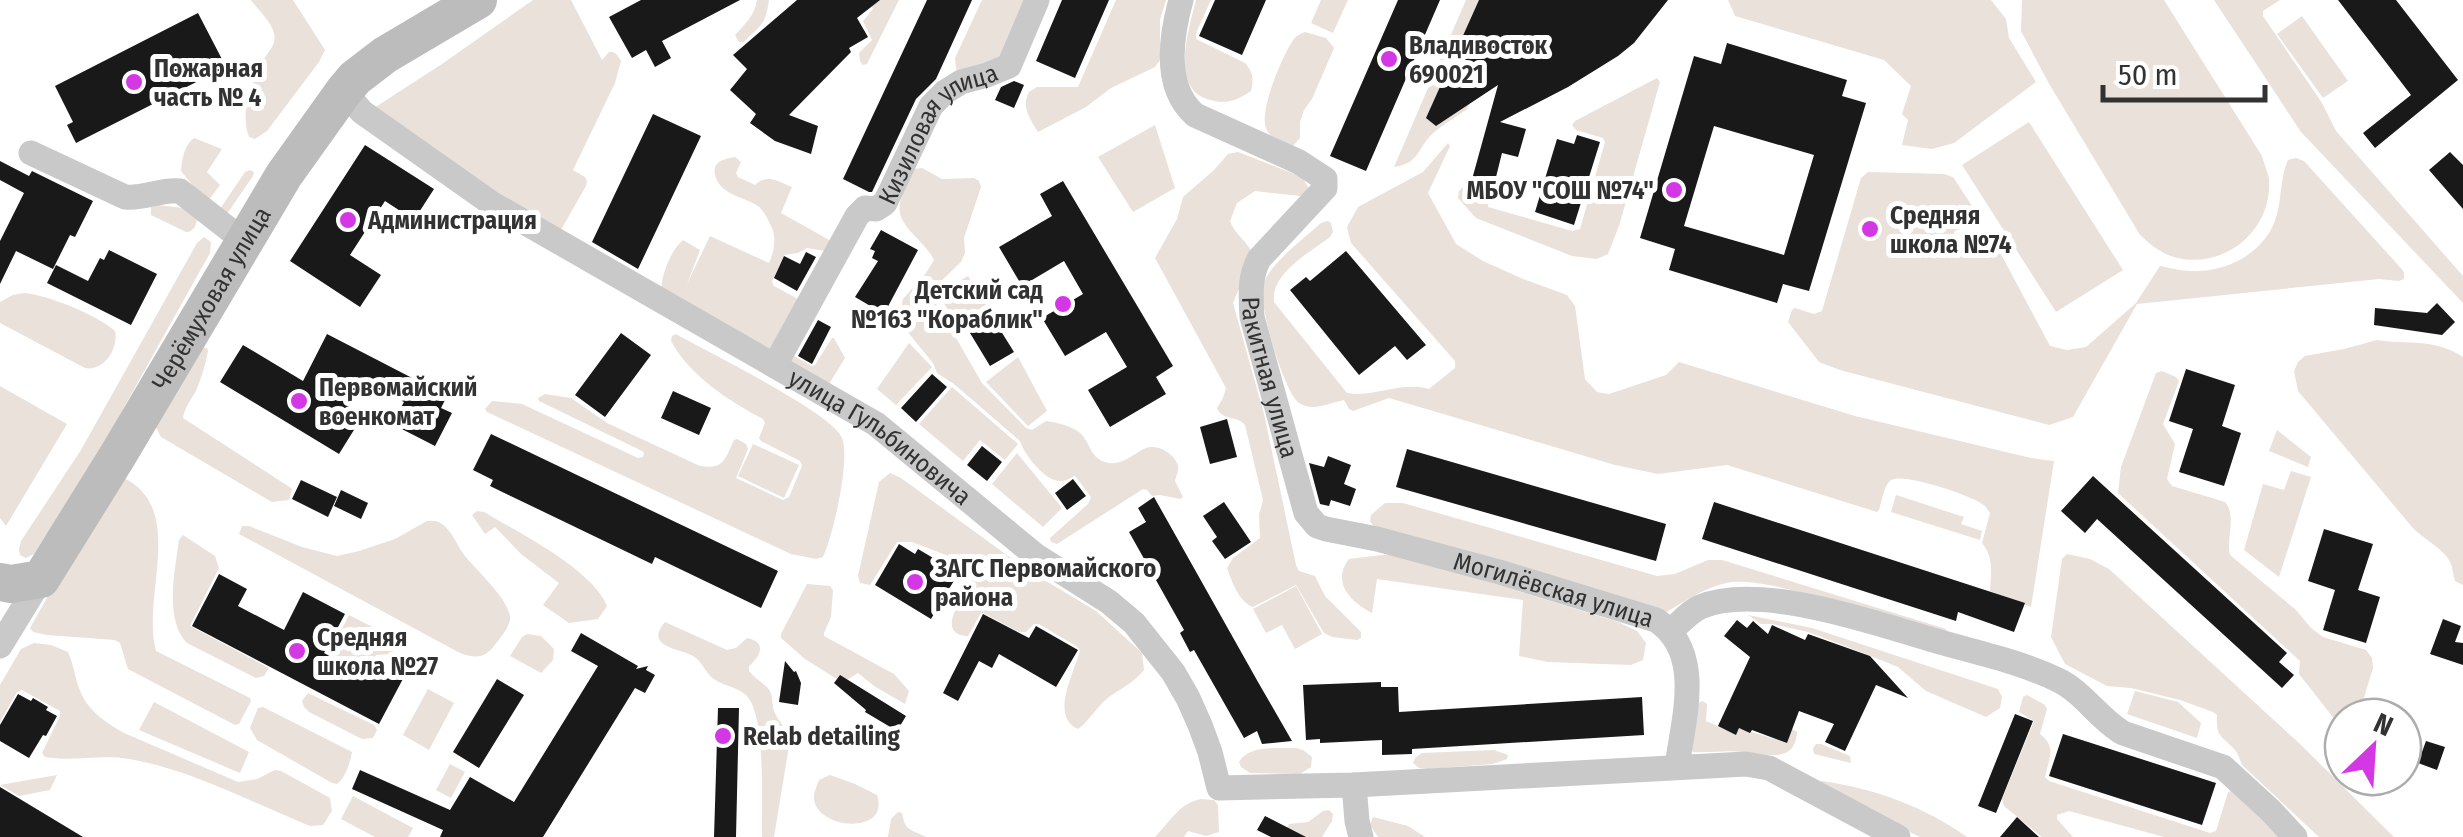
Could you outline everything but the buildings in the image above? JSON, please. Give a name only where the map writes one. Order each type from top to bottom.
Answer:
[{"type":"main road","name":"Черёмуховая улица","points":[[41,579],[284,175],[344,91],[385,55],[478,0]]},
{"type":"main road","points":[[0,582],[41,579]]},
{"type":"street","name":"Кизиловая улица","points":[[775,366],[857,216],[866,208],[876,209],[885,203],[931,106],[961,82],[1009,66],[1038,0]]},
{"type":"street","name":"Ракитная улица","points":[[1181,0],[1172,64],[1187,108],[1326,179],[1325,188],[1259,259],[1250,284],[1252,317],[1304,509]]},
{"type":"street","name":"улица Гульбиновича","points":[[344,91],[362,112],[491,202],[876,424],[1035,555],[1134,623],[1158,651],[1188,698],[1210,752],[1219,788],[1354,785],[1746,764],[1769,768],[1898,837]]},
{"type":"street","points":[[31,153],[124,197],[180,191],[244,240]]},
{"type":"street","name":"Могилёвская улица","points":[[1304,509],[1317,526],[1326,529],[1499,572],[1656,620],[1671,632],[1687,661],[1677,768]]},
{"type":"street","name":"Черёмуховая улица","points":[[0,646],[41,579]]},
{"type":"street","points":[[1671,632],[1700,607],[1726,601],[1763,600],[1814,606],[2020,666],[2068,686],[2123,733],[2222,767],[2296,837]]},
{"type":"street","points":[[1354,785],[1361,837]]},
{"type":"shaded area","points":[[251,0],[293,0],[325,50],[267,131],[255,139],[249,137],[246,127],[248,98],[275,37]]},
{"type":"shaded area","points":[[533,0],[571,0],[602,60],[611,52],[621,61],[615,83],[573,170],[585,177],[586,186],[558,235],[374,108]]},
{"type":"shaded area","points":[[757,0],[769,0],[764,20],[744,42],[739,42],[735,35],[752,15]]},
{"type":"shaded area","points":[[869,0],[899,0],[867,64],[863,65],[859,53],[872,40],[863,21],[873,9]]},
{"type":"shaded area","points":[[982,0],[1030,0],[1004,60],[961,74],[955,58]]},
{"type":"shaded area","points":[[1116,0],[1166,0],[1160,20],[1160,60],[1155,67],[1111,88],[1086,107],[1038,132],[1026,108],[1029,92],[1037,87],[1078,87]]},
{"type":"shaded area","points":[[1196,0],[1211,0],[1196,39],[1245,63],[1251,73],[1251,91],[1235,100],[1207,99],[1189,82],[1185,56]]},
{"type":"shaded area","points":[[1321,0],[1348,0],[1333,33],[1311,23]]},
{"type":"shaded area","points":[[1466,0],[1519,0],[1467,109],[1432,134],[1413,159],[1394,167]]},
{"type":"shaded area","points":[[1728,0],[1991,0],[2006,19],[2009,38],[2036,82],[1954,143],[1932,149],[1902,145],[1908,120],[1902,114],[1911,86],[1884,60],[1735,16]]},
{"type":"shaded area","points":[[2022,0],[2164,0],[2262,156],[2267,171],[2268,198],[2263,215],[2241,243],[2210,258],[2192,260],[2164,253],[2140,235],[2021,31]]},
{"type":"shaded area","points":[[2214,0],[2280,0],[2263,11],[2263,16],[2322,103],[2336,131],[2463,276],[2463,303],[2301,132]]},
{"type":"shaded area","points":[[2302,16],[2348,81],[2323,98],[2277,34]]},
{"type":"shaded area","points":[[1305,32],[1326,38],[1334,48],[1304,110],[1300,138],[1292,147],[1268,132],[1266,110],[1288,49]]},
{"type":"shaded area","points":[[1657,78],[1660,82],[1608,254],[1597,259],[1572,256],[1476,218],[1458,198],[1465,185],[1490,193],[1488,207],[1572,231],[1580,229],[1605,142],[1572,125]]},
{"type":"shaded area","points":[[2029,122],[2123,270],[2056,312],[1962,165]]},
{"type":"shaded area","points":[[1155,125],[1175,188],[1133,212],[1098,157]]},
{"type":"shaded area","points":[[194,138],[222,149],[207,172],[220,185],[209,200],[181,171],[186,149]]},
{"type":"shaded area","points":[[1448,143],[1428,193],[1456,244],[1483,261],[1567,295],[1575,306],[1585,379],[1597,392],[1609,394],[1666,375],[1679,362],[1855,416],[2054,461],[2031,607],[1990,591],[1990,560],[1982,543],[1990,513],[1986,507],[1938,486],[1909,479],[1891,480],[1877,512],[1727,465],[1658,474],[1615,465],[1389,398],[1353,411],[1344,400],[1315,407],[1299,403],[1286,383],[1274,347],[1264,310],[1263,285],[1288,252],[1328,221],[1333,232],[1330,237],[1285,273],[1274,302],[1347,393],[1408,387],[1429,389],[1455,368],[1455,361],[1351,243],[1347,227],[1358,207],[1423,172]]},
{"type":"shaded area","points":[[1238,152],[1302,177],[1308,187],[1307,193],[1300,196],[1255,191],[1237,203],[1230,221],[1254,258],[1233,303],[1264,414],[1296,565],[1299,571],[1315,576],[1325,596],[1361,632],[1357,640],[1324,633],[1296,585],[1253,607],[1237,591],[1227,568],[1233,558],[1260,538],[1263,500],[1245,425],[1222,415],[1217,408],[1226,388],[1155,258],[1177,219],[1183,197],[1228,154]]},
{"type":"shaded area","points":[[735,157],[741,162],[738,177],[755,185],[769,179],[792,187],[781,213],[831,241],[825,251],[807,248],[784,255],[772,282],[798,299],[771,356],[661,297],[666,266],[683,240],[700,250],[687,284],[710,236],[769,263],[774,240],[765,215],[758,206],[726,190],[715,176],[718,163]]},
{"type":"shaded area","points":[[2288,160],[2304,161],[2398,265],[2404,279],[2137,304],[2073,417],[2049,425],[1819,362],[1788,322],[1795,308],[1814,314],[1822,311],[1861,178],[1868,172],[1953,177],[1978,215],[1976,221],[1955,231],[1952,237],[1959,250],[1964,252],[1988,241],[1995,243],[2050,346],[2067,350],[2086,347],[2136,303],[2160,266],[2205,271],[2232,264],[2256,249],[2277,214]]},
{"type":"shaded area","points":[[922,168],[942,179],[974,178],[981,187],[964,238],[965,253],[938,284],[934,300],[982,383],[1026,428],[1032,430],[1046,421],[1071,427],[1102,461],[1120,462],[1151,447],[1165,451],[1178,466],[1175,481],[1183,497],[1152,496],[1143,489],[1057,544],[1051,542],[1050,538],[1091,497],[1075,476],[1059,481],[1041,471],[1020,441],[937,373],[906,330],[903,299],[934,260],[905,224],[899,208],[914,169]]},
{"type":"shaded area","points":[[250,170],[253,176],[229,211],[220,209],[245,172]]},
{"type":"shaded area","points":[[151,207],[183,208],[197,217],[194,227],[186,232],[151,215]]},
{"type":"shaded area","points":[[204,237],[211,242],[210,253],[95,459],[34,554],[26,558],[20,555],[21,541],[81,450],[197,243]]},
{"type":"shaded area","points":[[968,276],[991,313],[961,331],[938,294]]},
{"type":"shaded area","points":[[24,293],[72,307],[115,331],[115,345],[109,357],[98,366],[85,368],[0,323],[0,302]]},
{"type":"shaded area","points":[[676,334],[791,397],[841,436],[843,477],[823,557],[791,554],[485,409],[492,401],[522,404],[643,457],[642,451],[538,398],[545,394],[571,398],[607,423],[708,467],[719,465],[737,439],[748,449],[736,478],[783,500],[789,497],[802,466],[800,461],[761,441],[763,419],[699,376],[671,341]]},
{"type":"shaded area","points":[[832,338],[845,358],[829,384],[788,372],[790,357],[815,365]]},
{"type":"shaded area","points":[[2377,340],[2431,345],[2463,357],[2463,585],[2455,581],[2444,554],[2412,527],[2298,391],[2294,371],[2305,356]]},
{"type":"shaded area","points":[[909,343],[932,367],[896,405],[877,389]]},
{"type":"shaded area","points":[[199,347],[207,348],[206,360],[183,418],[292,489],[289,500],[272,502],[161,437],[154,424]]},
{"type":"shaded area","points":[[1018,357],[1047,411],[1028,426],[986,382]]},
{"type":"shaded area","points":[[2162,371],[2179,381],[2163,424],[2175,444],[2167,479],[2172,486],[2225,502],[2230,514],[2230,555],[2323,637],[2366,650],[2373,668],[2364,697],[2323,697],[2323,705],[2299,674],[2300,661],[2118,493],[2121,467],[2156,373]]},
{"type":"shaded area","points":[[0,386],[67,424],[6,526],[0,518]]},
{"type":"shaded area","points":[[952,387],[1018,444],[1005,460],[980,440],[963,461],[919,424]]},
{"type":"shaded area","points":[[2277,430],[2311,457],[2308,467],[2269,451]]},
{"type":"shaded area","points":[[753,444],[799,465],[784,498],[738,476]]},
{"type":"shaded area","points":[[1017,453],[1062,508],[1043,527],[992,484]]},
{"type":"shaded area","points":[[2291,471],[2311,477],[2279,577],[2244,550],[2263,484],[2284,490]]},
{"type":"shaded area","points":[[890,473],[1026,569],[1096,611],[1142,653],[1144,670],[1078,729],[1065,714],[1080,650],[1076,646],[1039,624],[1019,632],[983,613],[968,636],[953,629],[954,612],[974,576],[969,564],[912,542],[897,542],[870,585],[860,583],[858,576],[879,482]]},
{"type":"shaded area","points":[[124,478],[143,492],[158,532],[153,629],[156,651],[250,698],[239,724],[128,669],[120,643],[115,640],[47,635],[30,628]]},
{"type":"shaded area","points":[[1896,495],[1964,517],[1961,524],[1982,531],[1980,540],[1891,512]]},
{"type":"shaded area","points":[[1385,503],[1403,503],[1657,576],[1675,574],[1708,560],[1722,560],[1946,629],[1948,634],[1936,635],[1799,592],[1745,582],[1709,588],[1663,614],[1379,534],[1370,521],[1371,515]]},
{"type":"shaded area","points":[[477,511],[534,541],[586,579],[607,606],[598,619],[569,623],[543,605],[559,583],[521,554],[495,527],[485,534],[472,515]]},
{"type":"shaded area","points":[[427,521],[437,521],[446,527],[509,612],[506,630],[483,655],[460,653],[239,534],[242,526],[249,526],[337,556],[395,539]]},
{"type":"shaded area","points":[[183,535],[215,556],[219,568],[190,626],[269,668],[264,676],[256,678],[187,643],[180,633],[173,594],[179,540]]},
{"type":"shaded area","points":[[2067,554],[2090,559],[2109,569],[2323,767],[2323,797],[2354,797],[2394,837],[2319,837],[2242,765],[2236,751],[2219,733],[2217,715],[2213,712],[2180,700],[2107,686],[2065,664],[2051,637],[2062,559]]},
{"type":"shaded area","points":[[1401,555],[1618,622],[1637,631],[1646,643],[1643,660],[1631,665],[1548,662],[1519,656],[1523,600],[1377,579],[1372,613],[1346,591],[1342,576],[1349,559]]},
{"type":"shaded area","points":[[807,584],[830,586],[833,590],[831,617],[824,636],[894,674],[909,691],[905,704],[858,673],[840,681],[781,638]]},
{"type":"shaded area","points":[[1296,586],[1322,634],[1295,649],[1282,625],[1266,633],[1253,609]]},
{"type":"shaded area","points":[[349,615],[398,640],[392,654],[376,655],[364,674],[329,655]]},
{"type":"shaded area","points":[[1748,615],[1812,628],[1998,689],[2002,697],[2000,708],[1986,717],[1926,691],[1898,667],[1808,632],[1761,624]]},
{"type":"shaded area","points":[[665,622],[727,650],[747,638],[760,646],[749,671],[769,690],[774,711],[790,740],[774,837],[762,837],[760,739],[752,704],[742,692],[714,679],[696,658],[662,643],[659,631]]},
{"type":"shaded area","points":[[527,634],[541,636],[554,649],[553,660],[541,673],[510,656]]},
{"type":"shaded area","points":[[34,643],[68,652],[84,700],[124,733],[238,782],[281,771],[330,798],[332,811],[323,825],[310,826],[152,764],[118,758],[45,757],[42,753],[60,711],[22,690],[0,722],[0,685],[21,649]]},
{"type":"shaded area","points":[[428,689],[454,703],[429,750],[403,735]]},
{"type":"shaded area","points":[[2135,691],[2178,702],[2201,723],[2197,738],[2127,714]]},
{"type":"shaded area","points":[[308,693],[374,725],[377,730],[373,738],[362,739],[309,712],[302,701]]},
{"type":"shaded area","points":[[2027,695],[2047,709],[2040,734],[2050,748],[2045,777],[2049,781],[2210,833],[2216,831],[2228,792],[2234,790],[2288,837],[2164,837],[2069,811],[2057,815],[2057,819],[2073,837],[2042,837],[2004,806],[2002,799],[2034,721],[2019,712]]},
{"type":"shaded area","points":[[154,702],[249,752],[240,773],[139,730]]},
{"type":"shaded area","points":[[1697,703],[1707,704],[1706,721],[1736,734],[1739,728],[1787,743],[1792,729],[1797,732],[1795,742],[1791,749],[1778,755],[1693,752],[1690,749]]},
{"type":"shaded area","points":[[263,707],[352,752],[347,770],[337,784],[257,740],[250,728],[258,708]]},
{"type":"shaded area","points":[[1816,744],[1850,756],[1851,763],[1814,754]]},
{"type":"shaded area","points":[[1296,748],[1312,757],[1311,767],[1300,774],[1250,773],[1239,762],[1256,750]]},
{"type":"shaded area","points":[[1494,750],[1508,755],[1507,759],[1493,764],[1428,769],[1413,763],[1422,753]]},
{"type":"shaded area","points":[[450,764],[465,772],[451,798],[436,790]]},
{"type":"shaded area","points":[[57,775],[50,790],[19,796],[0,785]]},
{"type":"shaded area","points":[[830,775],[877,795],[878,808],[873,818],[850,824],[825,816],[817,807],[814,794],[819,780]]},
{"type":"shaded area","points":[[1816,782],[1898,800],[1967,837],[1920,837],[1821,789]]},
{"type":"shaded area","points":[[353,796],[413,828],[408,837],[375,837],[341,819]]},
{"type":"shaded area","points":[[1201,799],[1214,800],[1218,805],[1219,832],[1206,836],[1188,831],[1184,837],[1155,837],[1181,809]]},
{"type":"shaded area","points":[[1329,810],[1332,821],[1322,837],[1282,837],[1289,824],[1308,822]]},
{"type":"shaded area","points":[[898,812],[909,829],[926,837],[888,837],[891,819]]},
{"type":"shaded area","points":[[1373,817],[1408,826],[1425,837],[1378,837],[1370,825]]},
{"type":"place","name":"Владивосток 690021","points":[[1389,59]]},
{"type":"place","name":"Пожарная часть № 4","points":[[134,82]]},
{"type":"place","name":"МБОУ \"СОШ №74\"","points":[[1674,190]]},
{"type":"place","name":"Администрация","points":[[348,220]]},
{"type":"place","name":"Средняя школа №74","points":[[1870,229]]},
{"type":"place","name":"Детский сад №163 \"Кораблик\"","points":[[1063,304]]},
{"type":"place","name":"Первомайский военкомат","points":[[299,401]]},
{"type":"place","name":"ЗАГС Первомайского района","points":[[915,582]]},
{"type":"place","name":"Средняя школа №27","points":[[297,651]]},
{"type":"place","name":"Relab detailing","points":[[723,736]]}]
